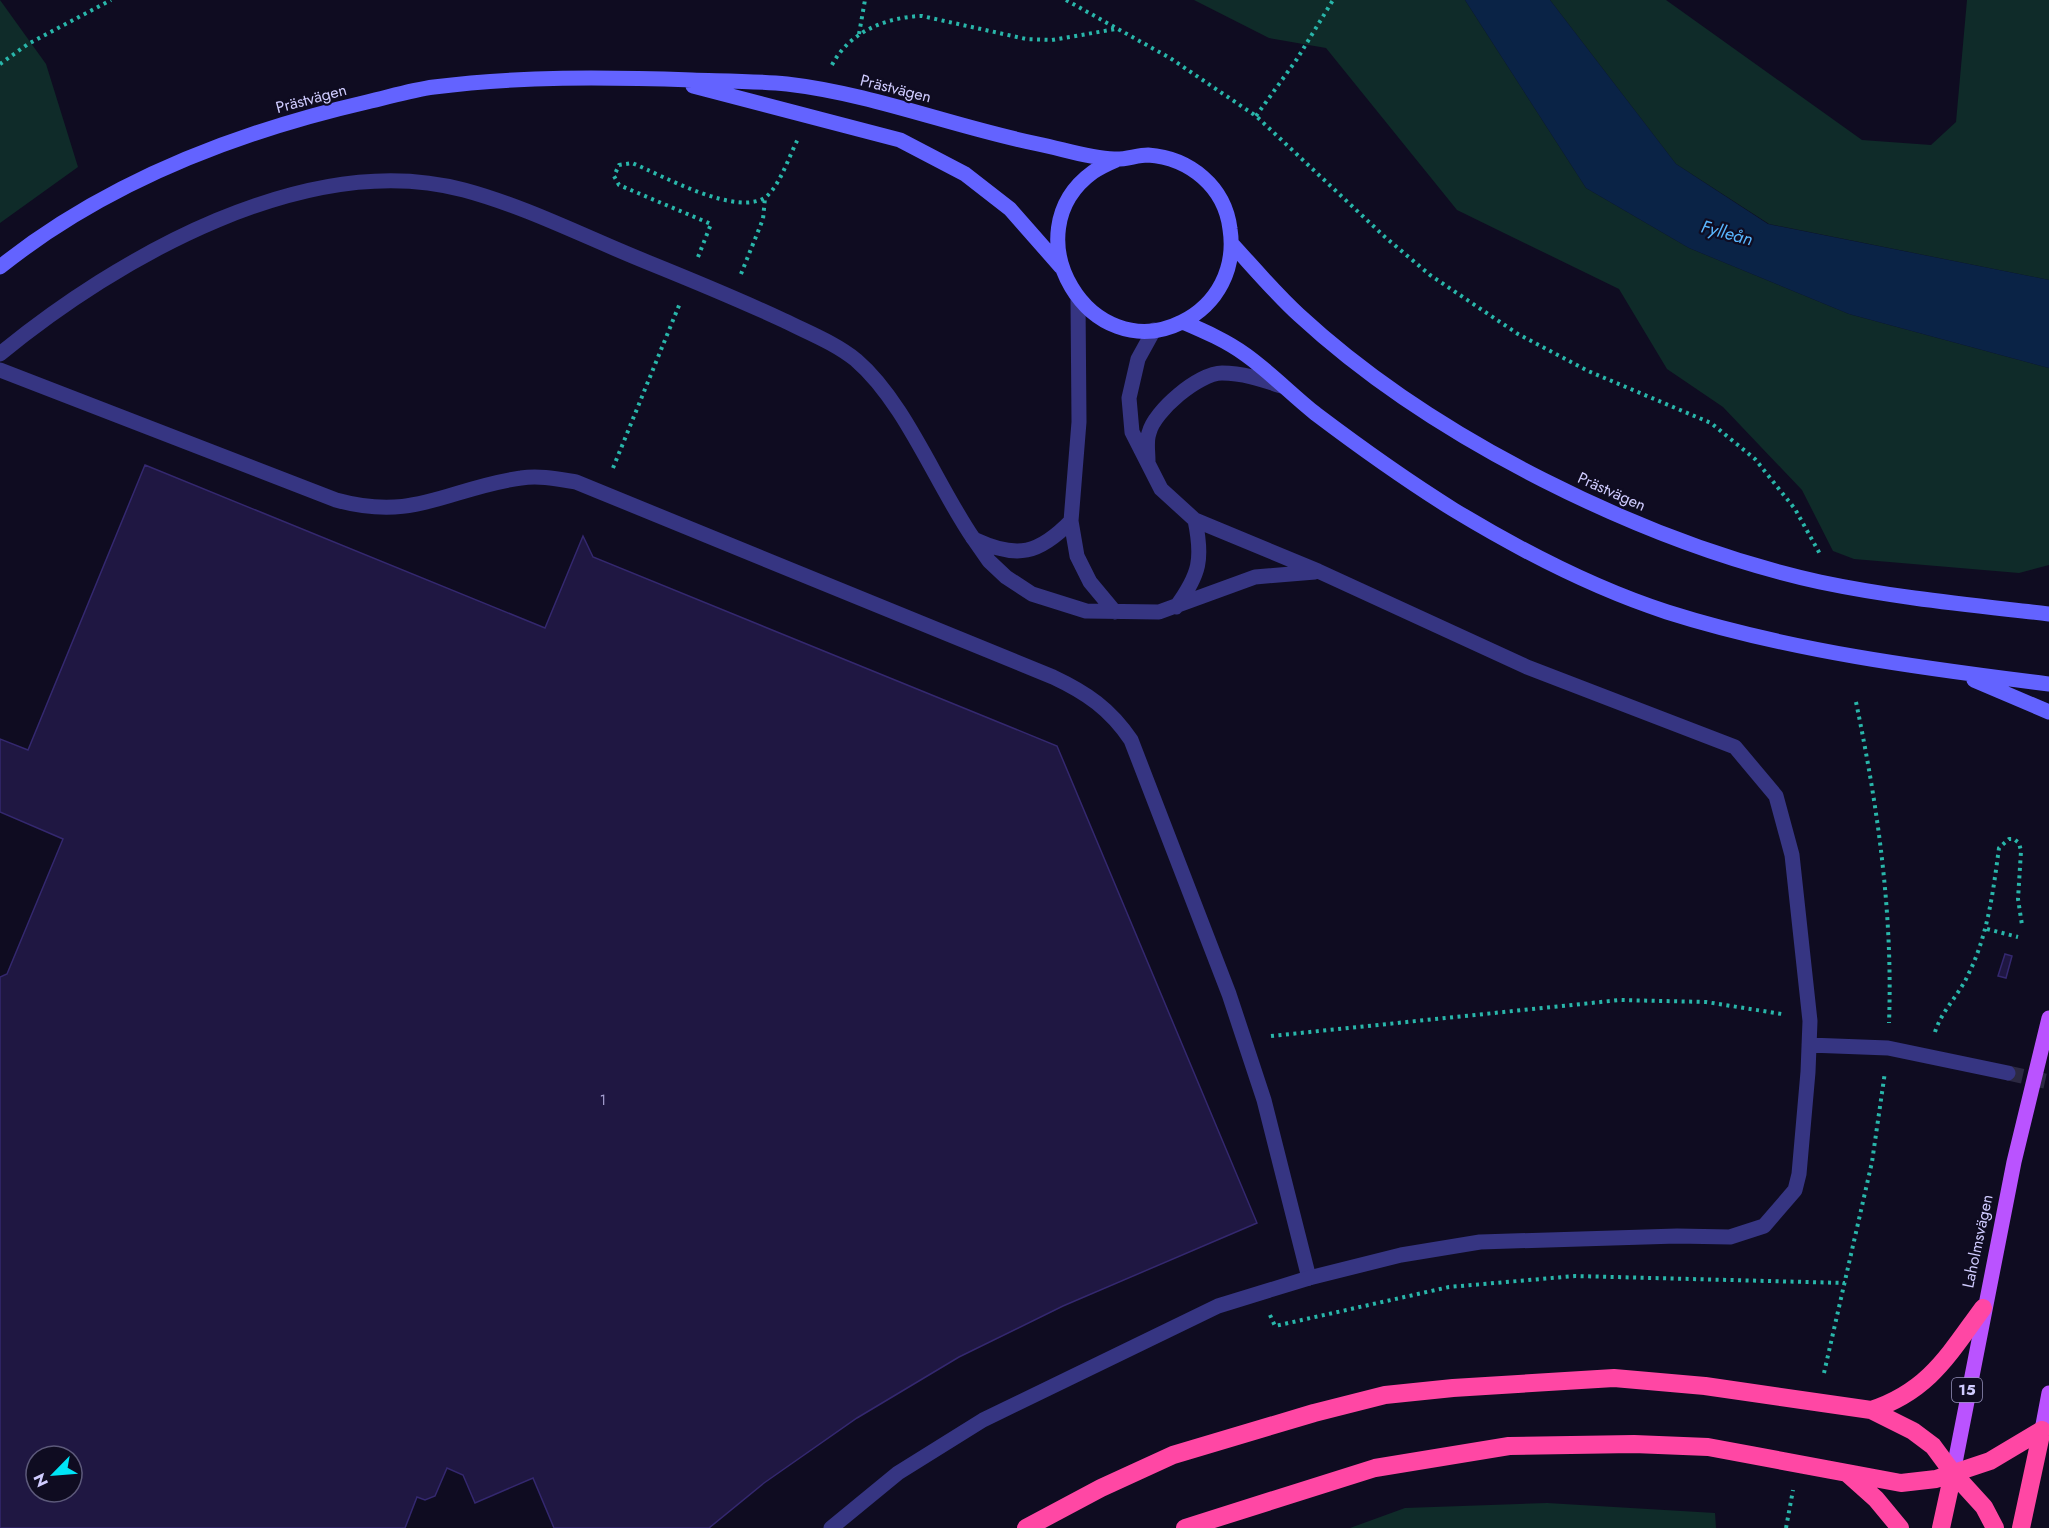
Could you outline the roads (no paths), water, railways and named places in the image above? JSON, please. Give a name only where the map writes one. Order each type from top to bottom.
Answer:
[{"type":"highway","points":[[1871,1410],[1902,1398],[1935,1374],[1983,1308]]},
{"type":"highway","points":[[1026,1528],[1101,1488],[1173,1455],[1247,1432],[1385,1395],[1453,1388],[1614,1378],[1705,1386],[1871,1410],[1913,1431],[1933,1446],[1953,1473],[1984,1507],[1995,1528]]},
{"type":"highway","points":[[1185,1528],[1375,1468],[1509,1446],[1634,1444],[1708,1447],[1901,1483],[1928,1480],[1990,1461],[2042,1431]]},
{"type":"highway","points":[[2021,1528],[2042,1431]]},
{"type":"highway","name":"Laholmsvägen","points":[[1941,1528],[1953,1473]]},
{"type":"highway","points":[[1848,1474],[1876,1499],[1900,1528]]},
{"type":"main road","name":"Laholmsvägen","points":[[1953,1473],[1983,1308],[2014,1162],[2049,1018]]},
{"type":"main road","points":[[2042,1431],[2049,1393]]},
{"type":"street","name":"Prästvägen","points":[[0,267],[81,213],[165,169],[250,134],[330,111],[430,87],[536,78],[664,79],[786,84],[847,94],[1025,141],[1116,159],[1144,155],[1172,159],[1196,171],[1216,191],[1229,216],[1232,244],[1229,268],[1219,290],[1203,308],[1183,322],[1154,330],[1132,329],[1113,324],[1094,314],[1078,300],[1061,267],[1010,209],[964,174],[900,140],[664,79]]},
{"type":"street","name":"Prästvägen","points":[[1061,267],[1057,241],[1066,207],[1074,191],[1093,172],[1116,159]]},
{"type":"street","points":[[0,354],[80,294],[138,259],[257,204],[328,188],[388,182],[463,190],[550,222],[732,297],[828,341],[856,360],[877,382],[898,411],[952,507],[989,561],[1006,577],[1032,594],[1086,611],[1159,612],[1255,577],[1318,571]]},
{"type":"street","name":"Prästvägen","points":[[1232,244],[1299,315],[1365,369],[1439,419],[1516,465],[1598,506],[1749,563],[1818,581],[1886,595],[2049,614]]},
{"type":"street","points":[[1078,300],[1079,422],[1071,521],[1077,556],[1090,582],[1114,612]]},
{"type":"street","points":[[1183,322],[1218,338],[1246,355],[1281,386],[1377,460],[1455,510],[1499,536],[1597,584],[1666,612],[1752,635],[1867,658],[2049,684]]},
{"type":"street","points":[[831,1528],[898,1473],[982,1420],[1218,1306],[1309,1278],[1401,1255],[1480,1242],[1730,1237],[1764,1226],[1795,1190],[1799,1174],[1810,1021],[1792,855],[1776,796],[1735,747],[1527,667],[1318,571],[1195,520],[1161,489],[1132,432],[1129,398],[1138,359],[1154,330]]},
{"type":"street","points":[[0,370],[336,500],[363,508],[410,507],[521,478],[546,477],[576,482],[657,513],[1080,690],[1100,703],[1117,719],[1131,740],[1169,835],[1243,1038],[1264,1100],[1309,1278]]},
{"type":"street","points":[[1148,467],[1149,432],[1162,409],[1183,390],[1219,373],[1251,376],[1281,386]]},
{"type":"street","points":[[1176,606],[1194,582],[1200,563],[1200,543],[1195,520]]},
{"type":"street","points":[[973,538],[999,550],[1018,552],[1039,547],[1057,536],[1071,521]]},
{"type":"street","points":[[1954,672],[2049,712]]},
{"type":"street","points":[[1809,1045],[1888,1048],[2008,1073]]},
{"type":"water","name":"Fylleån","points":[[1465,0],[1550,0],[1676,164],[1768,224],[2049,280],[2049,368],[1849,314],[1689,248],[1586,188]]},
{"type":"tunnel","points":[[2008,1073],[2049,1082]]}]
